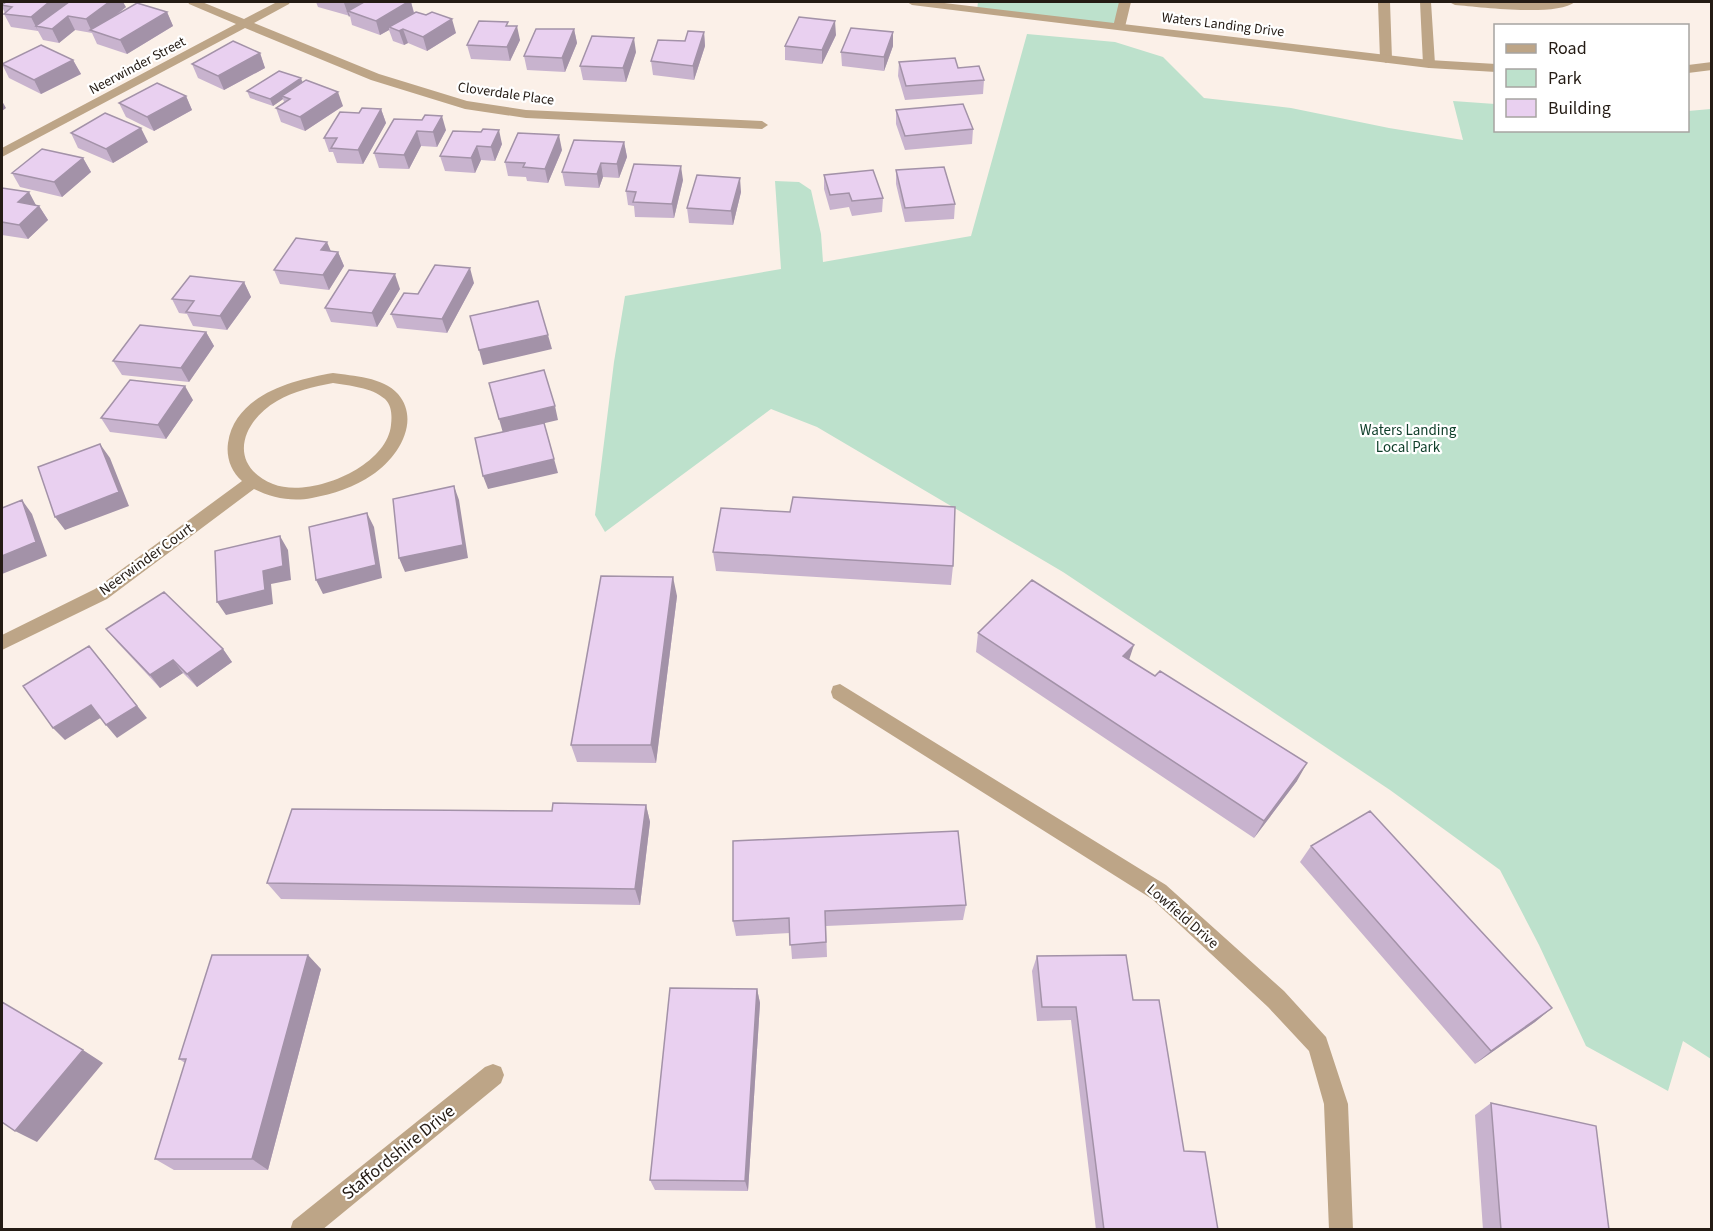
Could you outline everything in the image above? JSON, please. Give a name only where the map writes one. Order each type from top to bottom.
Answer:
[{"type":"street","name":"Cloverdale Place","points":[[193,2],[375,77],[465,105],[526,114],[762,125]]},
{"type":"street","name":"Neerwinder Street","points":[[2,153],[285,2]]},
{"type":"street","name":"Waters Landing Drive","points":[[912,2],[1430,64],[1494,68]]},
{"type":"street","points":[[1119,27],[1125,2]]},
{"type":"street","points":[[1384,2],[1386,59]]},
{"type":"street","points":[[1425,2],[1430,64]]},
{"type":"street","points":[[1455,2],[1536,7],[1569,2]]},
{"type":"street","points":[[1689,69],[1712,66]]},
{"type":"street","points":[[324,379],[356,379],[377,386],[393,397],[401,412],[401,430],[393,448],[376,466],[353,480],[326,490],[299,493],[273,491],[252,482],[239,469],[234,453],[237,435],[247,418],[263,402],[284,390],[324,379]]},
{"type":"street","name":"Neerwinder Court","points":[[2,643],[100,594],[252,482]]},
{"type":"street","name":"Lowfield Drive","points":[[840,692],[1160,892],[1276,999],[1318,1045],[1336,1104],[1341,1230]]},
{"type":"street","name":"Staffordshire Drive","points":[[303,1230],[493,1075]]},
{"type":"green space","points":[[978,2],[1125,2],[1119,27],[977,10]]},
{"type":"green space","name":"Waters Landing Local Park","points":[[1027,34],[1115,42],[1163,57],[1204,98],[1291,108],[1463,140],[1453,101],[1494,104],[1494,132],[1689,132],[1689,111],[1711,109],[1711,1059],[1683,1041],[1668,1091],[1586,1046],[1539,945],[1500,870],[1390,790],[1063,572],[817,427],[771,409],[605,532],[595,515],[614,362],[625,296],[781,269],[775,181],[799,182],[811,190],[821,234],[823,262],[971,236]]},
{"type":"building","points":[[6,2],[49,2],[31,17],[4,14],[12,7],[2,5]]},
{"type":"building","points":[[69,2],[109,2],[86,19],[68,16],[52,29],[36,26]]},
{"type":"building","points":[[364,2],[408,2],[376,21],[348,11]]},
{"type":"building","points":[[137,3],[167,12],[120,40],[90,30]]},
{"type":"building","points":[[416,12],[426,15],[432,12],[452,19],[423,37],[403,29],[399,31],[389,27]]},
{"type":"building","points":[[799,17],[835,21],[822,50],[785,46]]},
{"type":"building","points":[[479,21],[508,22],[506,26],[517,26],[507,47],[467,45]]},
{"type":"building","points":[[851,28],[893,32],[884,57],[841,52]]},
{"type":"building","points":[[536,29],[574,29],[562,58],[524,56]]},
{"type":"building","points":[[688,31],[704,32],[693,66],[651,61],[658,40],[685,41]]},
{"type":"building","points":[[592,36],[634,38],[623,68],[580,66]]},
{"type":"building","points":[[233,41],[260,53],[218,76],[192,64]]},
{"type":"building","points":[[41,45],[73,60],[34,80],[2,64]]},
{"type":"building","points":[[955,58],[958,68],[979,66],[984,80],[906,86],[899,62]]},
{"type":"building","points":[[279,71],[301,78],[270,99],[247,91]]},
{"type":"building","points":[[306,80],[338,92],[300,117],[276,108],[290,99],[282,96]]},
{"type":"building","points":[[157,83],[186,96],[147,117],[119,103]]},
{"type":"building","points":[[963,104],[973,129],[905,136],[896,110]]},
{"type":"building","points":[[362,108],[381,109],[358,150],[331,148],[337,138],[324,138],[340,112],[359,113]]},
{"type":"building","points":[[105,113],[141,128],[106,149],[71,133]]},
{"type":"building","points":[[425,115],[442,116],[433,132],[417,131],[404,155],[374,153],[394,119],[422,120]]},
{"type":"building","points":[[483,129],[499,130],[491,147],[477,146],[471,158],[440,156],[453,131],[481,132]]},
{"type":"building","points":[[518,133],[559,135],[545,169],[523,167],[525,163],[505,162]]},
{"type":"building","points":[[574,140],[624,142],[617,164],[601,163],[597,174],[562,172]]},
{"type":"building","points":[[42,149],[83,158],[54,182],[12,173]]},
{"type":"building","points":[[634,164],[681,166],[672,204],[633,202],[636,192],[626,191]]},
{"type":"building","points":[[944,167],[955,204],[905,208],[896,170]]},
{"type":"building","points":[[873,170],[883,198],[852,201],[849,193],[830,195],[824,175]]},
{"type":"building","points":[[697,175],[740,178],[731,211],[687,208]]},
{"type":"building","points":[[2,188],[29,192],[18,202],[39,206],[19,225],[2,222]]},
{"type":"building","points":[[296,238],[327,242],[321,250],[338,252],[323,275],[274,270]]},
{"type":"building","points":[[435,265],[470,268],[442,319],[391,314],[404,293],[418,294]]},
{"type":"building","points":[[349,270],[395,274],[372,313],[325,308]]},
{"type":"building","points":[[190,276],[244,282],[220,316],[186,312],[194,301],[172,299]]},
{"type":"building","points":[[538,301],[548,335],[479,350],[470,316]]},
{"type":"building","points":[[140,325],[206,332],[181,368],[113,361]]},
{"type":"building","points":[[544,370],[555,406],[499,419],[489,383]]},
{"type":"building","points":[[130,380],[185,386],[158,425],[101,418]]},
{"type":"building","points":[[544,423],[554,459],[483,476],[475,438]]},
{"type":"building","points":[[100,444],[119,492],[55,517],[38,467]]},
{"type":"building","points":[[454,486],[463,545],[399,558],[393,499]]},
{"type":"building","points":[[793,497],[955,507],[953,566],[713,552],[721,508],[790,512]]},
{"type":"building","points":[[22,500],[36,542],[2,556],[2,508]]},
{"type":"building","points":[[367,513],[376,565],[316,580],[309,527]]},
{"type":"building","points":[[280,536],[283,566],[263,571],[265,590],[217,602],[215,551]]},
{"type":"building","points":[[601,576],[673,577],[651,745],[571,745]]},
{"type":"building","points":[[1032,580],[1134,645],[1123,656],[1155,676],[1160,671],[1307,763],[1264,821],[978,633]]},
{"type":"building","points":[[164,592],[223,649],[187,674],[173,660],[150,675],[106,629]]},
{"type":"building","points":[[89,646],[137,706],[106,725],[91,705],[53,728],[23,686]]},
{"type":"building","points":[[553,803],[646,805],[635,889],[267,883],[292,809],[552,811]]},
{"type":"building","points":[[1370,811],[1552,1008],[1491,1051],[1311,846]]},
{"type":"building","points":[[958,831],[966,905],[825,911],[826,942],[790,945],[789,918],[733,921],[733,841]]},
{"type":"building","points":[[212,955],[308,955],[252,1159],[155,1159],[186,1059],[179,1059]]},
{"type":"building","points":[[1126,955],[1133,1000],[1159,1000],[1184,1151],[1205,1152],[1218,1230],[1104,1230],[1076,1007],[1042,1007],[1037,956]]},
{"type":"building","points":[[670,988],[757,989],[745,1181],[650,1180]]},
{"type":"building","points":[[2,1002],[83,1050],[15,1131],[2,1122]]},
{"type":"building","points":[[1491,1103],[1596,1126],[1609,1230],[1501,1230]]}]
